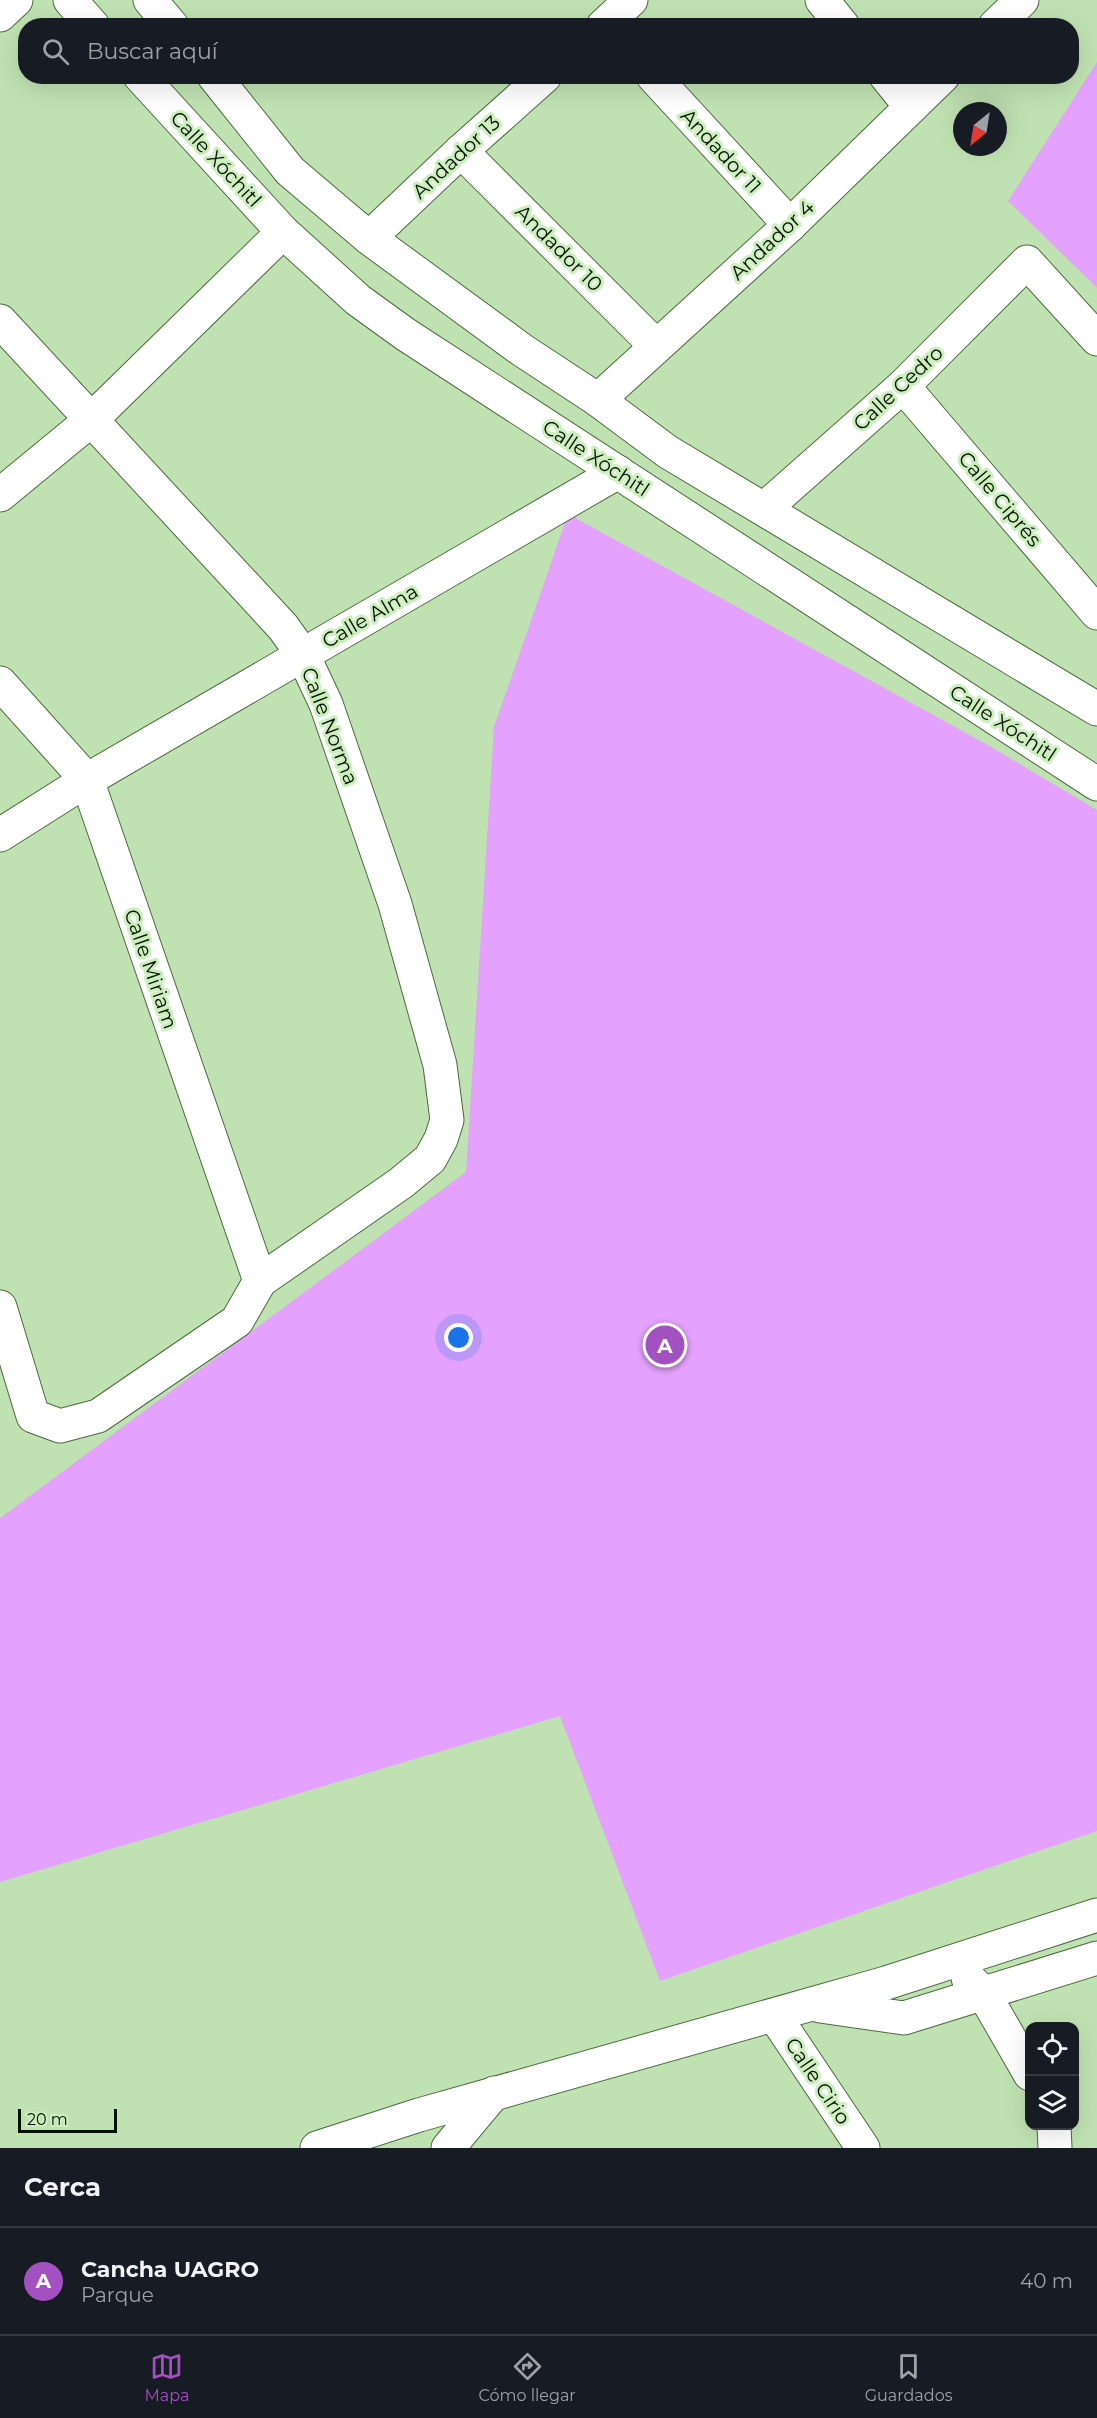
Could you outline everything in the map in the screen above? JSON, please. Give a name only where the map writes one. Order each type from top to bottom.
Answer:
[{"type":"street","points":[[0,15],[16,0]]},
{"type":"street","points":[[69,0],[86,18]]},
{"type":"street","points":[[150,0],[165,18]]},
{"type":"street","points":[[612,18],[631,0]]},
{"type":"street","points":[[822,0],[837,18]]},
{"type":"street","points":[[1003,18],[1022,0]]},
{"type":"street","name":"Calle Xóchitl","points":[[147,84],[283,232],[358,300],[405,334],[1097,784]]},
{"type":"street","points":[[220,84],[290,171],[369,238],[560,376],[598,400],[668,452],[1097,709]]},
{"type":"street","name":"Andador 13","points":[[369,238],[536,84]]},
{"type":"street","name":"Andador 11","points":[[660,84],[790,225]]},
{"type":"street","points":[[892,84],[911,107]]},
{"type":"street","name":"Andador 4","points":[[598,400],[790,225],[935,84]]},
{"type":"street","name":"Andador 10","points":[[461,151],[656,346]]},
{"type":"street","points":[[0,495],[91,420],[283,232]]},
{"type":"street","name":"Calle Cedro","points":[[764,509],[903,386],[1027,262],[1097,339]]},
{"type":"street","name":"Calle Norma","points":[[0,321],[283,627],[303,655],[326,704],[394,904],[440,1065],[447,1120],[441,1139],[430,1158],[401,1183],[260,1281]]},
{"type":"street","name":"Calle Ciprés","points":[[903,386],[1097,613]]},
{"type":"street","name":"Calle Alma","points":[[0,835],[87,780],[618,472]]},
{"type":"street","name":"Calle Miriam","points":[[0,683],[87,780],[260,1281]]},
{"type":"street","points":[[0,1307],[33,1416],[60,1426],[98,1416],[237,1321],[260,1281]]},
{"type":"street","points":[[317,2148],[494,2093],[810,2005],[1097,1916]]},
{"type":"street","points":[[810,2005],[904,2018],[1097,1958]]},
{"type":"street","points":[[951,1961],[984,1994],[1025,2067]]},
{"type":"street","name":"Calle Cirio","points":[[774,2015],[863,2148]]},
{"type":"street","points":[[448,2148],[494,2093]]},
{"type":"street","points":[[1054,2130],[1054,2148]]},
{"type":"shaded area","points":[[1097,62],[1097,288],[1008,201]]},
{"type":"shaded area","points":[[568,514],[986,744],[1097,810],[1097,1831],[660,1981],[560,1716],[0,1882],[0,1518],[466,1172],[494,727]]},
{"type":"place","name":"Cancha UAGRO","points":[[665,1345]]}]
